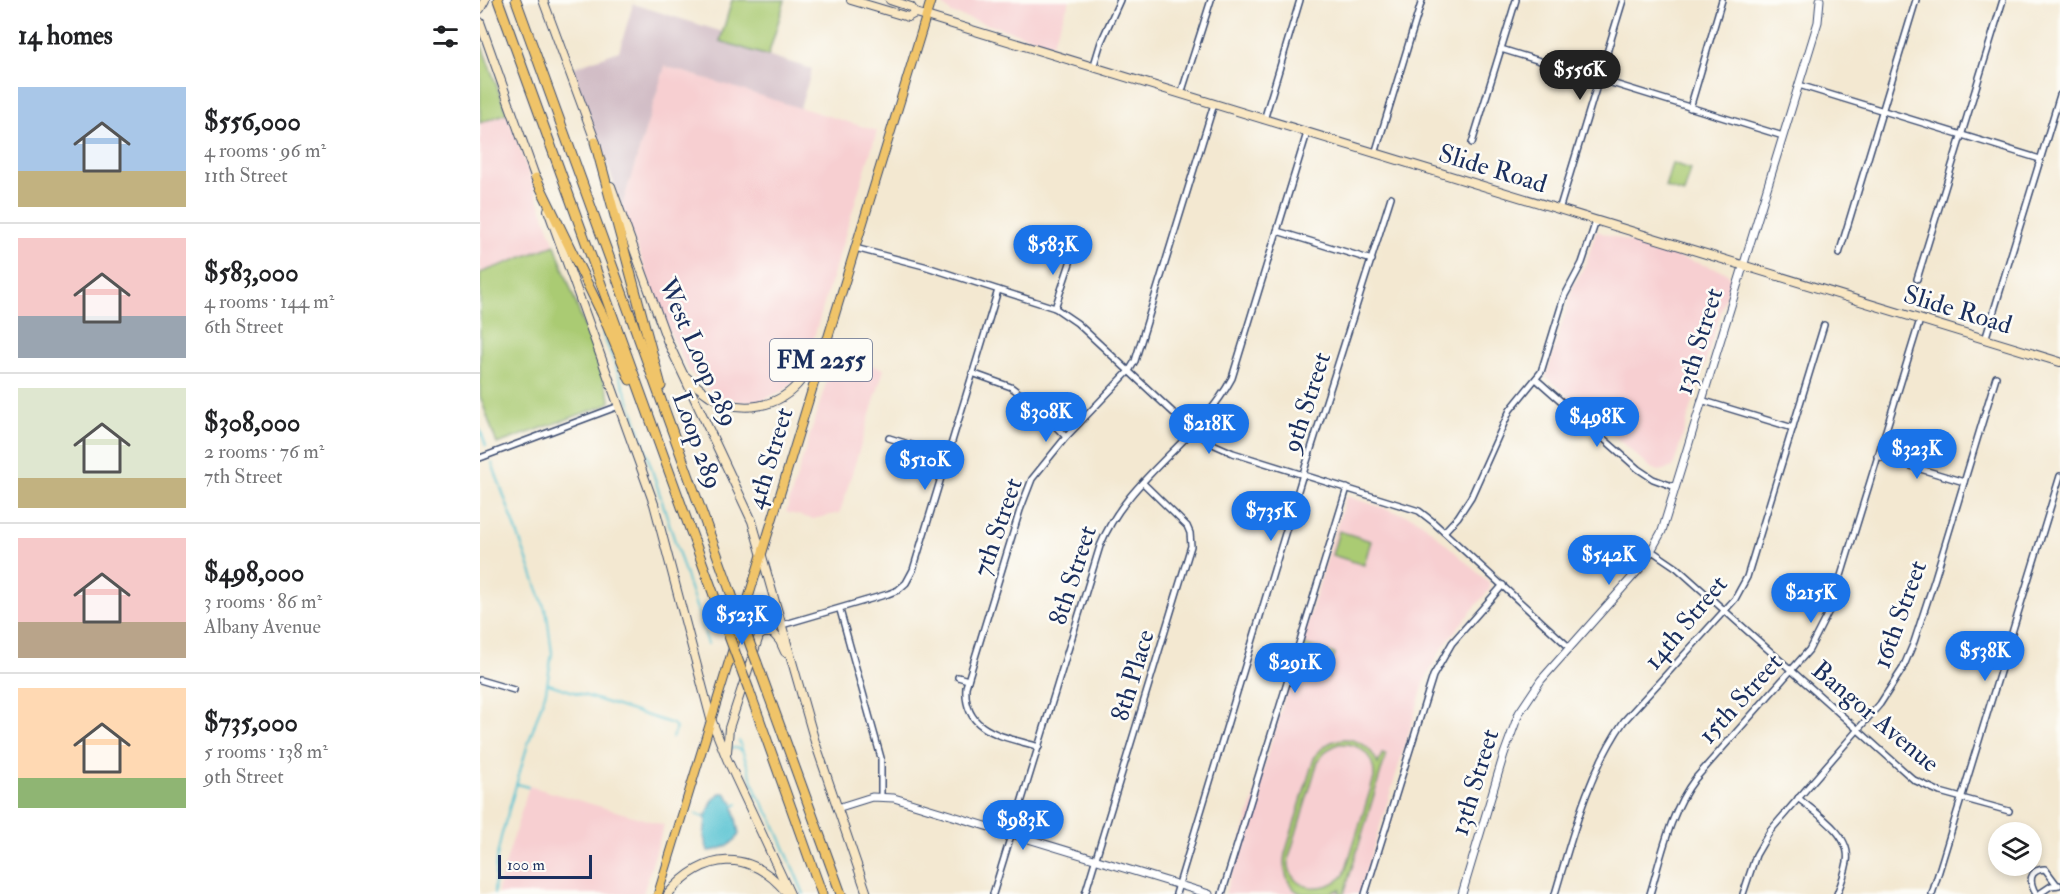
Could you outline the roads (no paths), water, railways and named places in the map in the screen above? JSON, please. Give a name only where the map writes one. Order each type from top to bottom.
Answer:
[{"type":"highway","name":"Loop 289","points":[[498,0],[822,894]]},
{"type":"highway","name":"Loop 289","points":[[517,2],[841,894]]},
{"type":"highway","points":[[595,142],[673,432]]},
{"type":"highway","points":[[536,178],[649,418]]},
{"type":"main road","points":[[480,9],[485,0]]},
{"type":"main road","name":"West Loop 289","points":[[543,0],[659,320],[752,521],[798,684],[867,894]]},
{"type":"main road","name":"Slide Road","points":[[851,0],[908,16],[915,13],[926,16],[2060,362]]},
{"type":"main road","name":"Slide Road","points":[[890,0],[911,6],[915,13]]},
{"type":"main road","name":"4th Street","points":[[658,894],[931,0]]},
{"type":"main road","points":[[480,22],[654,504],[711,719],[789,894]]},
{"type":"main road","points":[[683,375],[721,402],[744,407],[767,405],[789,393],[800,382],[828,334]]},
{"type":"main road","points":[[727,759],[729,728],[759,636],[763,633],[773,633],[780,641],[798,684]]},
{"type":"main road","points":[[668,894],[692,871],[706,864],[727,861],[744,863],[764,872],[776,880],[789,894]]},
{"type":"street","points":[[1094,68],[1101,42],[1120,0]]},
{"type":"street","points":[[1181,94],[1210,0]]},
{"type":"street","points":[[1264,120],[1300,0]]},
{"type":"street","points":[[1375,154],[1422,0]]},
{"type":"street","points":[[1472,143],[1516,0]]},
{"type":"street","points":[[1559,210],[1623,0]]},
{"type":"street","points":[[1690,108],[1722,0]]},
{"type":"street","name":"13th Street","points":[[1462,894],[1504,754],[1519,713],[1541,680],[1637,573],[1662,531],[1818,22],[1820,0]]},
{"type":"street","points":[[1839,254],[1916,0]]},
{"type":"street","points":[[1917,279],[2003,0]]},
{"type":"street","points":[[1501,49],[1783,136]]},
{"type":"street","points":[[1799,85],[2040,159]]},
{"type":"street","points":[[1985,340],[2060,94]]},
{"type":"street","name":"7th Street","points":[[1039,747],[988,731],[980,726],[974,720],[967,705],[965,697],[968,680],[1026,492],[1041,466],[1129,371],[1135,361],[1214,104]]},
{"type":"street","name":"8th Street","points":[[993,894],[1104,536],[1115,513],[1214,406],[1232,378],[1307,133]]},
{"type":"street","name":"9th Street","points":[[1176,894],[1303,474],[1391,197]]},
{"type":"street","points":[[1444,532],[1458,517],[1471,497],[1510,410],[1536,379],[1545,362],[1564,297],[1582,263],[1596,221]]},
{"type":"street","points":[[1277,231],[1372,260]]},
{"type":"street","points":[[855,248],[924,266],[1055,309],[1077,323],[1192,430],[1215,445],[1233,453],[1419,511],[1570,648]]},
{"type":"street","points":[[1055,309],[1074,250]]},
{"type":"street","points":[[782,625],[840,610],[888,594],[906,583],[913,570],[998,290]]},
{"type":"street","name":"15th Street","points":[[1650,894],[1677,808],[1684,794],[1809,650],[1833,605],[1920,320]]},
{"type":"street","name":"14th Street","points":[[1555,894],[1591,780],[1612,738],[1725,611],[1747,577],[1824,325]]},
{"type":"street","points":[[972,373],[997,381],[1016,391],[1031,402],[1066,437]]},
{"type":"street","name":"16th Street","points":[[1743,894],[1756,855],[1775,824],[1880,705],[1903,668],[1928,599],[1996,378]]},
{"type":"street","points":[[1536,379],[1638,469],[1675,487]]},
{"type":"street","points":[[1701,400],[1792,428]]},
{"type":"street","points":[[480,458],[619,406]]},
{"type":"street","points":[[889,438],[947,456]]},
{"type":"street","points":[[1877,456],[1964,482]]},
{"type":"street","points":[[1932,894],[2060,476]]},
{"type":"street","name":"8th Place","points":[[1084,894],[1191,546],[1187,526],[1143,483]]},
{"type":"street","points":[[1222,894],[1347,488]]},
{"type":"street","name":"Bangor Avenue","points":[[1652,551],[1677,568],[1914,780],[1934,789],[2009,811]]},
{"type":"street","points":[[1365,894],[1433,676],[1441,660],[1458,637],[1503,585]]},
{"type":"street","points":[[840,610],[881,758],[881,796]]},
{"type":"street","points":[[958,677],[968,680]]},
{"type":"street","points":[[480,680],[514,690]]},
{"type":"street","points":[[857,703],[865,701]]},
{"type":"street","points":[[837,808],[861,799],[881,796],[894,798],[1209,894]]},
{"type":"street","points":[[1798,798],[1838,833],[1844,842],[1848,861],[1838,894]]},
{"type":"street","points":[[2045,869],[2058,885],[2051,886],[2037,894],[2030,884],[2031,874],[2045,869]]},
{"type":"water","points":[[720,793],[725,793],[733,803],[739,834],[726,846],[708,851],[704,837],[706,819],[703,817],[706,816],[713,800]]},
{"type":"waterway","points":[[603,334],[633,411],[708,644]]},
{"type":"waterway","points":[[480,429],[486,446]]},
{"type":"waterway","points":[[492,463],[547,615],[552,653],[546,691],[501,837],[496,861],[494,894]]},
{"type":"waterway","points":[[549,684],[673,724],[676,728],[672,738]]},
{"type":"waterway","points":[[739,741],[757,794]]},
{"type":"waterway","points":[[731,748],[742,751]]},
{"type":"waterway","points":[[517,784],[528,787]]},
{"type":"waterway","points":[[753,797],[757,794],[772,819],[804,894]]},
{"type":"waterway","points":[[734,806],[738,804]]},
{"type":"waterway","points":[[696,814],[703,817]]}]
